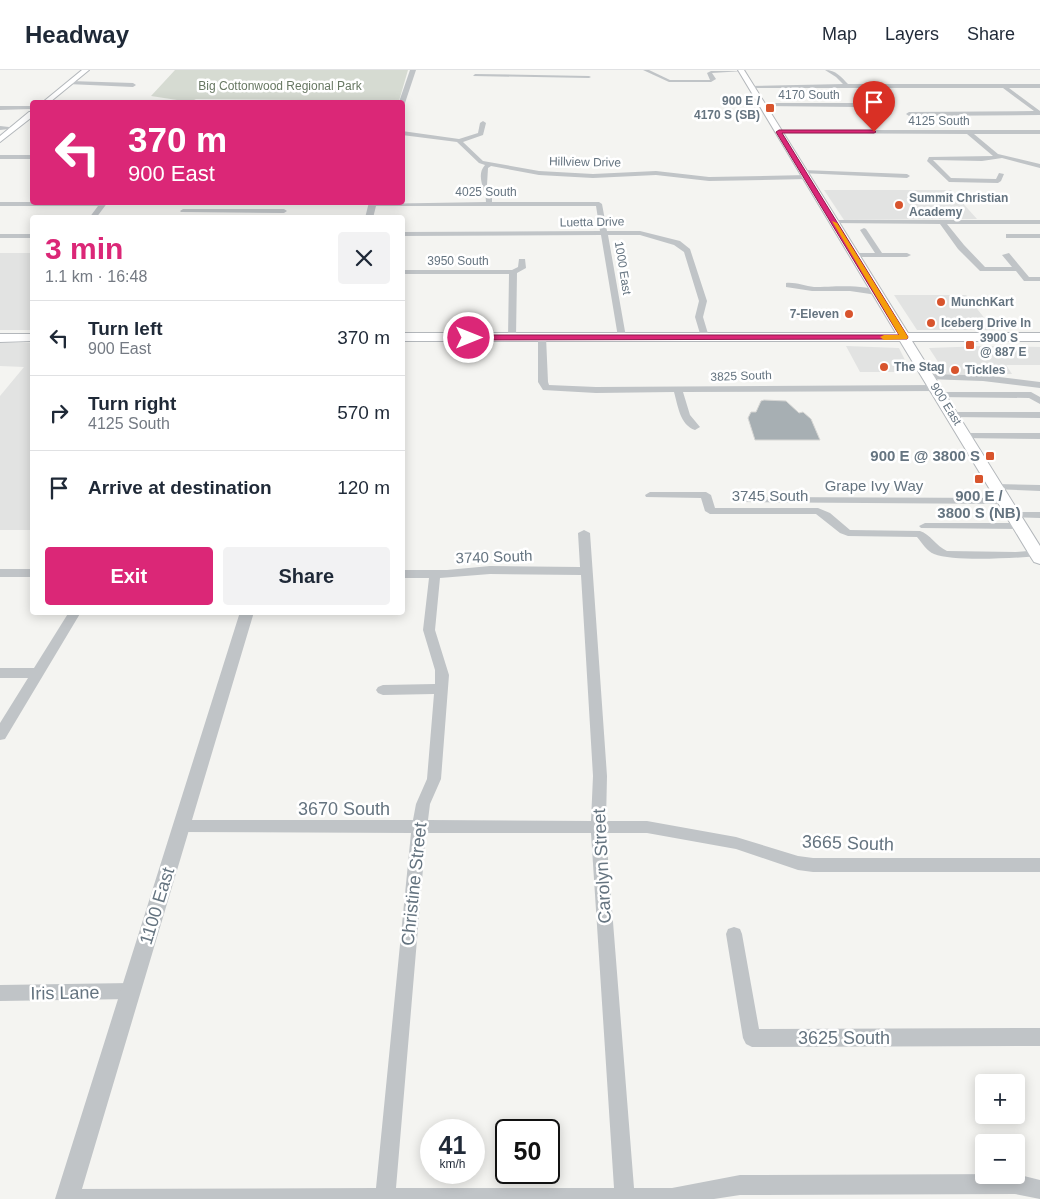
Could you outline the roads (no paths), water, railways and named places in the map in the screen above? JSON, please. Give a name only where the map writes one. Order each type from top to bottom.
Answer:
[{"type":"main road","points":[[49,100],[86,70]]},
{"type":"main road","name":"900 East","points":[[742,71],[1016,521],[1039,555]]},
{"type":"main road","points":[[0,140],[28,120]]},
{"type":"main road","points":[[0,338],[30,338]]},
{"type":"main road","points":[[405,338],[1040,338]]},
{"type":"street","points":[[403,100],[413,70]]},
{"type":"street","points":[[645,70],[672,81],[711,81],[714,79],[709,72],[742,71]]},
{"type":"street","points":[[829,71],[844,70]]},
{"type":"street","points":[[829,71],[838,76],[847,86]]},
{"type":"street","points":[[475,82],[476,73],[589,77]]},
{"type":"street","points":[[70,83],[133,84]]},
{"type":"street","points":[[751,86],[1040,86]]},
{"type":"street","points":[[1004,86],[1040,113]]},
{"type":"street","name":"4170 South","points":[[762,105],[856,105]]},
{"type":"street","points":[[832,105],[836,110]]},
{"type":"street","points":[[0,108],[30,108]]},
{"type":"street","points":[[909,114],[1040,113]]},
{"type":"street","points":[[405,133],[459,141],[482,134],[483,123]]},
{"type":"street","points":[[0,128],[15,128]]},
{"type":"street","name":"4125 South","points":[[779,132],[1040,132]]},
{"type":"street","points":[[968,132],[992,153],[1000,157],[1040,166]]},
{"type":"street","name":"Hillview Drive","points":[[459,141],[478,159],[489,164],[529,172],[584,176],[650,172],[704,179],[868,173],[884,176],[907,176]]},
{"type":"street","points":[[0,157],[30,157]]},
{"type":"street","points":[[1000,157],[982,159],[931,158],[929,160],[949,180],[998,181],[1001,174]]},
{"type":"street","points":[[489,164],[485,168],[484,185],[489,193],[489,204]]},
{"type":"street","name":"4025 South","points":[[405,203],[599,204]]},
{"type":"street","points":[[0,204],[30,204]]},
{"type":"street","name":"1000 East","points":[[599,204],[622,338]]},
{"type":"street","points":[[94,215],[102,205]]},
{"type":"street","points":[[183,211],[283,214]]},
{"type":"street","points":[[834,222],[944,224],[1040,222]]},
{"type":"street","points":[[944,224],[947,231],[961,248],[983,269],[1018,269]]},
{"type":"street","points":[[880,255],[864,230],[944,224],[970,227]]},
{"type":"street","name":"Luetta Drive","points":[[405,234],[640,233],[677,243],[687,251],[703,301],[699,317],[705,338]]},
{"type":"street","points":[[0,236],[30,236]]},
{"type":"street","points":[[1009,236],[1040,236]]},
{"type":"street","points":[[854,255],[907,255]]},
{"type":"street","points":[[1006,255],[1027,279],[1040,279]]},
{"type":"street","points":[[512,338],[513,272],[522,268],[522,261]]},
{"type":"street","name":"3950 South","points":[[405,272],[513,272]]},
{"type":"street","points":[[789,285],[812,289],[854,289],[877,293]]},
{"type":"street","name":"3825 South","points":[[542,338],[543,382],[546,388],[678,390],[935,387]]},
{"type":"street","points":[[935,387],[983,378],[1040,385]]},
{"type":"street","points":[[935,387],[1031,395],[1040,401]]},
{"type":"street","points":[[678,390],[684,416],[695,427]]},
{"type":"street","points":[[953,415],[1040,415]]},
{"type":"street","points":[[965,436],[1040,436]]},
{"type":"street","points":[[996,487],[1040,488]]},
{"type":"street","name":"3745 South","points":[[650,495],[706,496],[710,510],[818,511],[825,514],[839,528],[848,533],[920,534],[935,550],[942,554],[1039,555]]},
{"type":"street","name":"Grape Ivy Way","points":[[744,500],[1005,501]]},
{"type":"street","points":[[924,526],[1016,521],[1040,515]]},
{"type":"street","name":"Carolyn Street","points":[[584,533],[600,776],[598,827],[625,1198]]},
{"type":"street","name":"3740 South","points":[[405,574],[490,570],[586,571]]},
{"type":"street","points":[[0,573],[30,573]]},
{"type":"street","name":"Christine Street","points":[[385,1199],[419,828],[423,804],[434,780],[441,689],[440,665],[430,637],[429,623],[435,574]]},
{"type":"street","points":[[0,735],[36,673],[73,615]]},
{"type":"street","name":"1100 East","points":[[67,1199],[246,615]]},
{"type":"street","points":[[0,673],[36,673]]},
{"type":"street","points":[[383,690],[441,689]]},
{"type":"street","name":"3670 South","points":[[181,826],[598,827]]},
{"type":"street","name":"3665 South","points":[[598,827],[647,827],[667,830],[736,843],[798,863],[813,865],[1040,865]]},
{"type":"street","name":"3625 South","points":[[734,934],[752,1038],[1040,1037]]},
{"type":"street","name":"Iris Lane","points":[[0,994],[131,991]]},
{"type":"street","points":[[67,1199],[682,1197],[713,1188],[740,1185],[1015,1184],[1040,1190]]},
{"type":"place","name":"900 E / 4170 S (SB)","points":[[770,108]]},
{"type":"place","name":"Summit Christian Academy","points":[[899,205]]},
{"type":"place","name":"MunchKart","points":[[941,302]]},
{"type":"place","name":"7-Eleven","points":[[849,314]]},
{"type":"place","name":"Iceberg Drive In","points":[[931,323]]},
{"type":"place","name":"3900 S @ 887 E","points":[[970,345]]},
{"type":"place","name":"The Stag","points":[[884,367]]},
{"type":"place","name":"Tickles","points":[[955,370]]},
{"type":"place","name":"900 E @ 3800 S","points":[[990,456]]},
{"type":"place","name":"900 E / 3800 S (NB)","points":[[979,479]]},
{"type":"park label","name":"Big Cottonwood Regional Park","points":[[280,86]]}]
